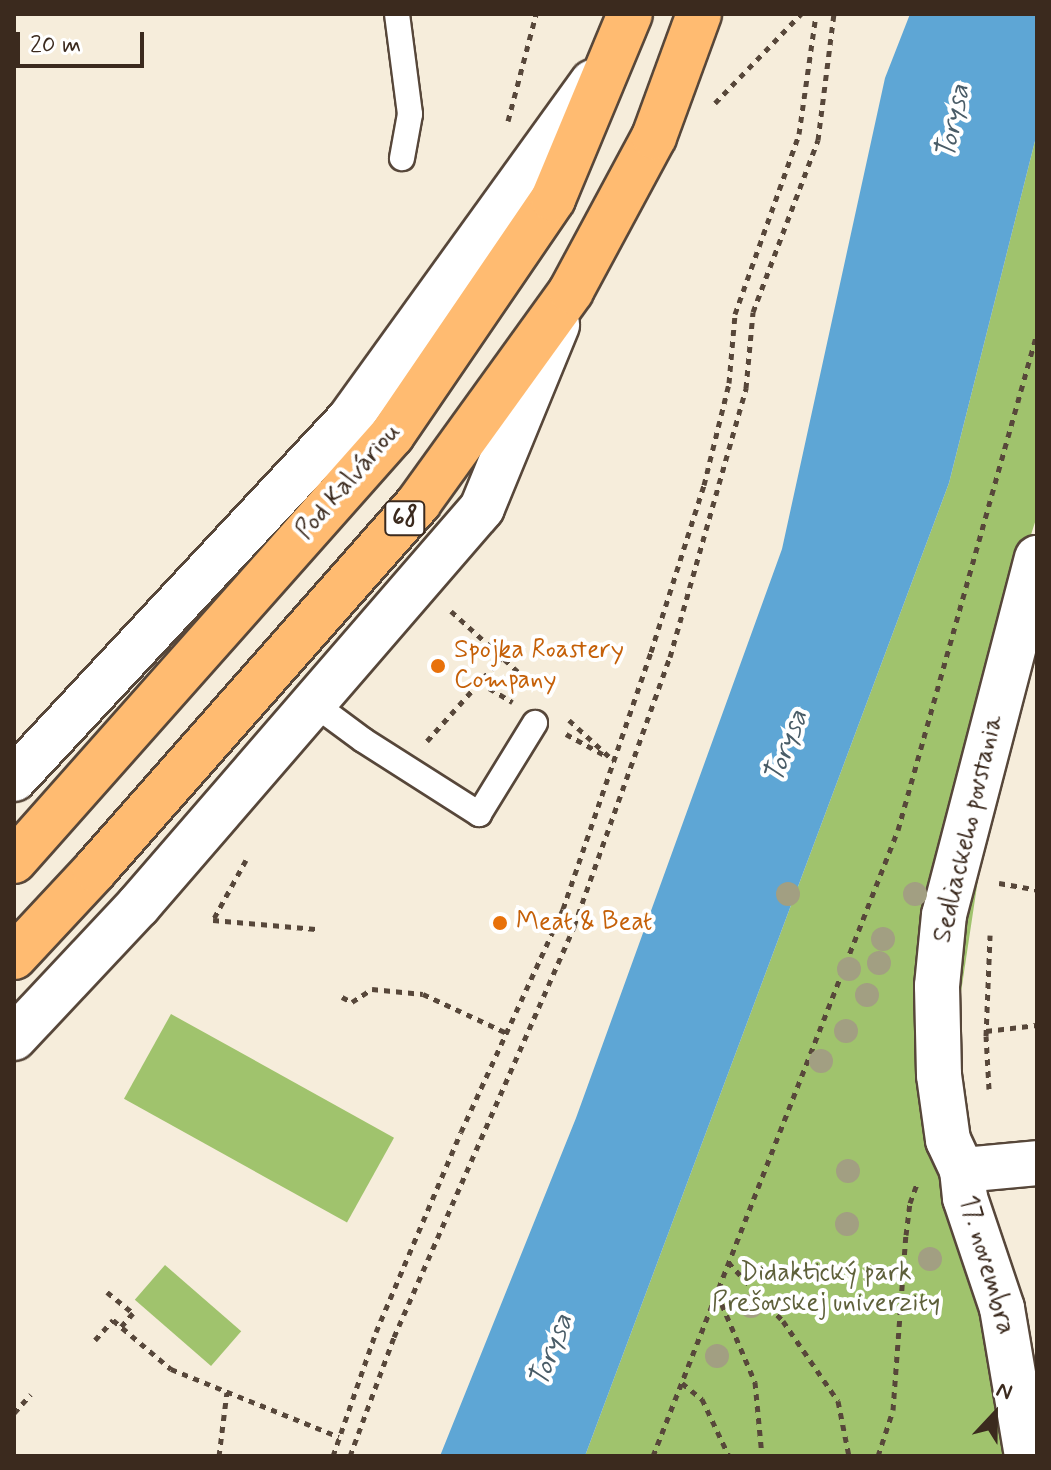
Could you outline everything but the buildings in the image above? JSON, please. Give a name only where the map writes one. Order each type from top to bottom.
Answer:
[{"type":"main road","name":"Pod Kalváriou","points":[[14,861],[392,435],[553,199],[630,14]]},
{"type":"main road","name":"68","points":[[14,957],[95,870],[419,502],[571,291],[654,137],[699,14]]},
{"type":"street","name":"Pod Kalváriou","points":[[14,779],[351,417],[614,55]]},
{"type":"street","points":[[14,1038],[138,906],[482,508],[571,291]]},
{"type":"street","name":"Sedliackeho povstania","points":[[955,1155],[937,1031],[944,915],[1037,558]]},
{"type":"street","points":[[955,1155],[1037,1163]]},
{"type":"street","name":"17. novembra","points":[[955,1155],[965,1198],[1027,1388],[1027,1456]]},
{"type":"lane","points":[[397,14],[410,114],[402,158]]},
{"type":"lane","points":[[313,703],[363,740],[479,814],[535,723]]},
{"type":"path","points":[[333,1456],[376,1332],[563,909],[614,761],[704,485],[729,383],[735,314],[799,134],[816,14]]},
{"type":"path","points":[[350,1456],[394,1337],[574,926],[670,657],[746,388],[753,312],[818,140],[834,14]]},
{"type":"path","points":[[656,1455],[716,1292],[898,830],[1037,333]]},
{"type":"path","points":[[418,581],[547,699]]},
{"type":"path","points":[[427,741],[502,657]]},
{"type":"path","points":[[558,709],[614,761]]},
{"type":"path","points":[[562,731],[614,761]]},
{"type":"path","points":[[246,860],[213,920],[316,929]]},
{"type":"path","points":[[996,895],[1002,870]]},
{"type":"path","points":[[999,883],[1037,890]]},
{"type":"path","points":[[989,1100],[986,1031],[990,929]]},
{"type":"path","points":[[342,997],[352,1002],[372,989],[423,994],[507,1033]]},
{"type":"path","points":[[986,1031],[1037,1025]]},
{"type":"path","points":[[878,1456],[893,1410],[910,1203],[930,1158],[955,1155]]},
{"type":"path","points":[[728,1262],[783,1321],[838,1401],[849,1456]]},
{"type":"path","points":[[107,1292],[133,1313],[121,1327]]},
{"type":"path","points":[[716,1292],[755,1382],[762,1456]]},
{"type":"path","points":[[95,1340],[113,1320],[171,1369],[339,1437]]},
{"type":"path","points":[[682,1383],[702,1399],[729,1456]]},
{"type":"path","points":[[219,1456],[227,1392]]},
{"type":"path","points":[[14,1413],[31,1394]]},
{"type":"green space","name":"Didaktický park Prešovskej univerzity","points":[[1037,133],[1037,516],[1029,541],[955,1032],[953,1176],[1023,1456],[585,1456],[949,483]]},
{"type":"green space","points":[[171,1014],[394,1138],[347,1222],[124,1099]]},
{"type":"green space","points":[[165,1265],[241,1331],[211,1366],[135,1300]]},
{"type":"water","name":"Torysa","points":[[910,14],[1037,14],[1037,133],[949,483],[585,1456],[440,1456],[576,1118],[782,549],[885,78]]},
{"type":"place","name":"Spojka Roastery Company","points":[[438,666]]},
{"type":"place","name":"Meat & Beat","points":[[500,923]]}]
